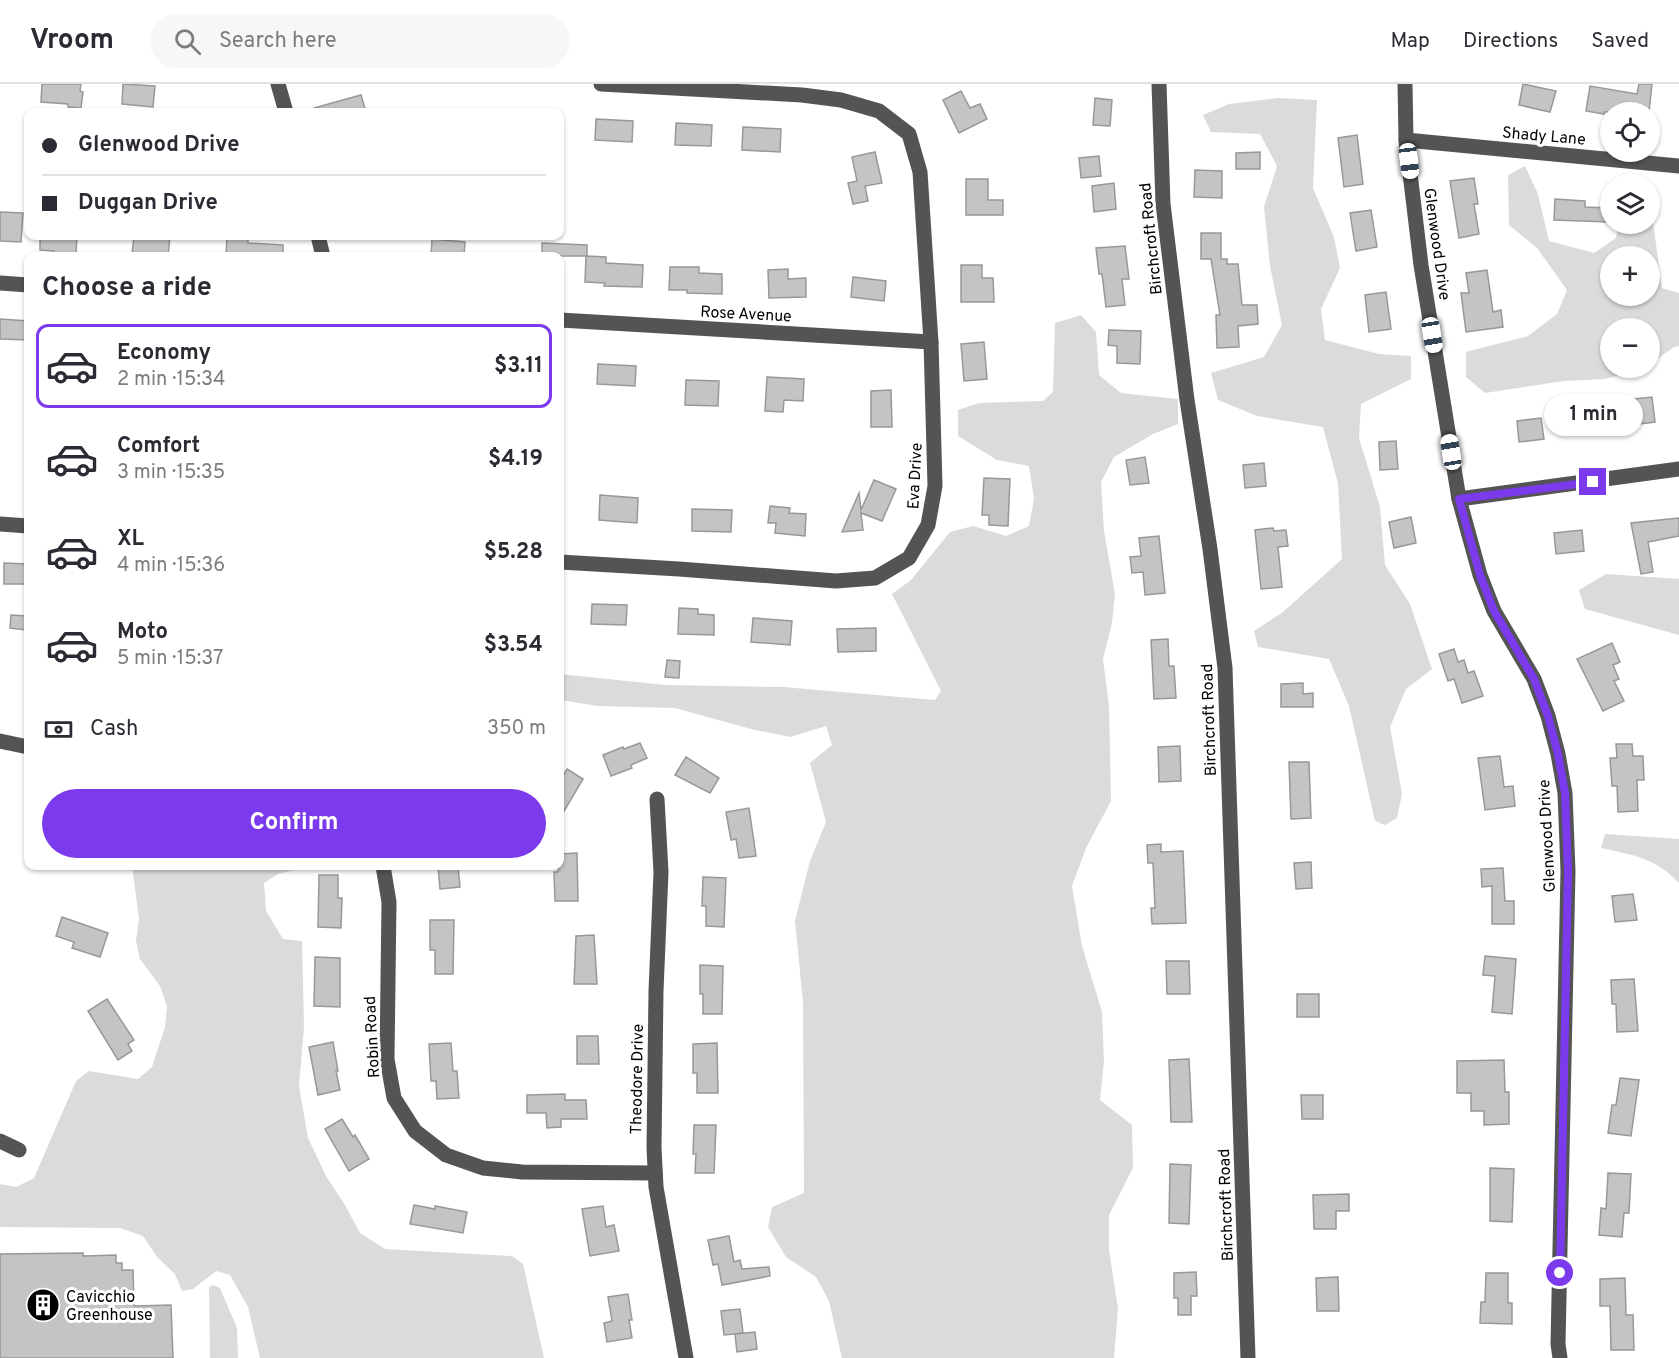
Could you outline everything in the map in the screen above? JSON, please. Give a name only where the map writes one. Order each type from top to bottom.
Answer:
[{"type":"street","points":[[278,84],[284,108]]},
{"type":"street","name":"Eva Drive","points":[[564,562],[836,581],[875,578],[909,558],[928,525],[934,486],[931,342],[920,172],[909,134],[879,111],[841,100],[802,95],[601,84]]},
{"type":"street","name":"Birchcroft Road","points":[[1159,84],[1163,204],[1187,400],[1210,549],[1225,668],[1248,1358]]},
{"type":"street","name":"Glenwood Drive","points":[[1405,84],[1406,140],[1421,265],[1459,499],[1480,575],[1494,611],[1534,679],[1548,716],[1565,793],[1568,871],[1560,1358]]},
{"type":"street","name":"Shady Lane","points":[[1406,140],[1679,166]]},
{"type":"street","points":[[0,283],[24,285]]},
{"type":"street","name":"Rose Avenue","points":[[564,320],[931,342]]},
{"type":"street","points":[[1459,499],[1679,469]]},
{"type":"street","points":[[0,524],[24,526]]},
{"type":"street","points":[[0,741],[24,746]]},
{"type":"street","name":"Theodore Drive","points":[[657,799],[661,873],[655,1030],[655,1173],[686,1358]]},
{"type":"street","name":"Robin Road","points":[[384,870],[389,902],[387,1059],[394,1098],[415,1131],[446,1155],[483,1168],[522,1172],[655,1173]]},
{"type":"street","points":[[0,1141],[19,1150]]},
{"type":"shaded area","points":[[1277,98],[1317,100],[1313,188],[1334,237],[1340,268],[1321,309],[1325,340],[1379,354],[1411,356],[1411,379],[1361,404],[1359,438],[1380,507],[1385,565],[1410,604],[1432,669],[1406,689],[1390,727],[1402,794],[1397,818],[1385,825],[1375,821],[1349,706],[1329,659],[1258,647],[1254,631],[1283,612],[1342,559],[1338,484],[1323,427],[1257,416],[1218,400],[1211,373],[1264,357],[1282,325],[1270,266],[1264,207],[1277,166],[1260,134],[1211,132],[1203,115],[1229,104]]},
{"type":"shaded area","points":[[1525,166],[1538,194],[1549,241],[1594,253],[1600,249],[1600,306],[1660,306],[1660,273],[1662,288],[1679,293],[1679,346],[1660,357],[1660,318],[1600,318],[1600,378],[1609,378],[1564,381],[1485,393],[1466,377],[1466,352],[1528,336],[1557,314],[1567,290],[1537,248],[1509,225],[1508,175]]},
{"type":"shaded area","points":[[1617,234],[1655,234],[1656,246],[1604,246],[1616,238]]},
{"type":"shaded area","points":[[1081,315],[1096,332],[1099,375],[1121,393],[1178,399],[1178,424],[1153,434],[1114,457],[1101,482],[1104,531],[1115,594],[1112,623],[1103,659],[1109,706],[1111,801],[1086,848],[1072,886],[1082,946],[1102,1012],[1104,1061],[1100,1100],[1132,1125],[1133,1168],[1109,1215],[1109,1250],[1118,1309],[1114,1358],[842,1358],[829,1301],[816,1277],[786,1257],[768,1227],[772,1207],[804,1193],[803,1002],[795,921],[810,861],[826,822],[810,763],[832,745],[826,726],[790,737],[675,708],[598,706],[564,701],[564,674],[665,685],[783,687],[935,700],[941,691],[892,594],[911,580],[950,532],[973,526],[1006,536],[1029,526],[1034,499],[1029,466],[997,460],[958,436],[958,410],[979,403],[1043,401],[1053,392],[1055,323]]},
{"type":"shaded area","points":[[1606,574],[1679,579],[1679,635],[1585,609],[1579,590]]},
{"type":"shaded area","points":[[1605,834],[1679,839],[1679,883],[1653,863],[1601,848]]},
{"type":"shaded area","points":[[133,870],[294,870],[278,874],[264,883],[266,911],[283,939],[302,941],[304,1027],[299,1086],[308,1138],[326,1176],[360,1233],[385,1249],[512,1256],[523,1264],[544,1358],[260,1358],[248,1307],[230,1275],[216,1271],[193,1289],[182,1291],[175,1274],[157,1257],[143,1236],[120,1228],[0,1227],[0,1184],[16,1187],[34,1178],[76,1081],[89,1071],[138,1079],[152,1067],[165,1027],[167,1006],[160,986],[140,959],[136,941],[139,919]]},
{"type":"shaded area","points":[[213,1285],[220,1288],[237,1328],[238,1358],[210,1358],[209,1287]]},
{"type":"building","points":[[42,84],[81,84],[80,91],[83,92],[81,108],[68,107],[68,104],[41,102]]},
{"type":"building","points":[[123,84],[155,86],[153,107],[122,104]]},
{"type":"building","points":[[1523,84],[1556,91],[1550,112],[1519,105]]},
{"type":"building","points":[[1639,84],[1652,84],[1650,102],[1600,102],[1600,113],[1586,111],[1590,86],[1637,94]]},
{"type":"building","points":[[961,91],[970,108],[980,104],[987,119],[959,133],[943,100]]},
{"type":"building","points":[[361,95],[365,108],[314,108]]},
{"type":"building","points":[[1095,98],[1112,100],[1110,126],[1093,125]]},
{"type":"building","points":[[596,119],[633,121],[632,142],[595,140]]},
{"type":"building","points":[[676,123],[712,125],[711,146],[675,145]]},
{"type":"building","points":[[743,127],[781,129],[780,152],[742,150]]},
{"type":"building","points":[[1357,135],[1363,184],[1344,187],[1338,138]]},
{"type":"building","points":[[875,152],[882,183],[865,186],[868,201],[853,204],[848,183],[857,181],[852,157]]},
{"type":"building","points":[[1260,152],[1260,169],[1236,169],[1236,153]]},
{"type":"building","points":[[1099,156],[1101,176],[1081,178],[1079,158]]},
{"type":"building","points":[[1195,170],[1222,171],[1222,198],[1194,197]]},
{"type":"building","points":[[1474,178],[1478,204],[1474,204],[1479,234],[1459,238],[1450,181]]},
{"type":"building","points":[[966,179],[988,179],[988,200],[1003,200],[1003,215],[966,215]]},
{"type":"building","points":[[1114,183],[1116,209],[1094,212],[1092,186]]},
{"type":"building","points":[[1555,199],[1585,201],[1585,207],[1600,208],[1600,222],[1554,220]]},
{"type":"building","points":[[1371,210],[1377,247],[1356,251],[1350,213]]},
{"type":"building","points":[[0,212],[23,213],[21,242],[0,241]]},
{"type":"building","points":[[1201,233],[1221,233],[1221,259],[1227,259],[1227,264],[1238,264],[1242,305],[1257,305],[1258,324],[1238,326],[1239,347],[1217,348],[1216,315],[1220,315],[1211,259],[1201,259]]},
{"type":"building","points":[[40,240],[77,240],[76,252],[40,250]]},
{"type":"building","points":[[134,240],[170,240],[168,252],[132,252]]},
{"type":"building","points":[[227,240],[248,240],[248,243],[283,245],[283,252],[226,252]]},
{"type":"building","points":[[432,240],[465,242],[464,252],[431,252]]},
{"type":"building","points":[[542,243],[587,245],[587,256],[606,257],[606,263],[643,265],[642,287],[604,286],[605,283],[585,282],[586,256],[564,256],[564,252],[542,252]]},
{"type":"building","points":[[1125,246],[1129,279],[1122,279],[1125,305],[1106,307],[1096,248]]},
{"type":"building","points":[[961,265],[982,265],[982,278],[993,278],[994,302],[961,302]]},
{"type":"building","points":[[670,267],[699,267],[699,273],[722,274],[722,294],[669,290]]},
{"type":"building","points":[[788,269],[788,279],[806,278],[806,297],[769,298],[768,270]]},
{"type":"building","points":[[1487,270],[1493,312],[1501,310],[1503,327],[1466,332],[1461,293],[1469,293],[1466,273]]},
{"type":"building","points":[[853,277],[886,281],[884,301],[851,297]]},
{"type":"building","points":[[1386,292],[1391,329],[1369,332],[1365,295]]},
{"type":"building","points":[[0,319],[24,321],[24,340],[0,339]]},
{"type":"building","points":[[1109,330],[1141,331],[1140,364],[1117,363],[1117,346],[1108,345]]},
{"type":"building","points":[[984,342],[987,379],[964,381],[961,344]]},
{"type":"building","points":[[598,364],[636,366],[635,386],[597,384]]},
{"type":"building","points":[[767,377],[804,379],[803,401],[784,400],[783,412],[765,411]]},
{"type":"building","points":[[686,380],[719,381],[718,406],[685,405]]},
{"type":"building","points":[[891,390],[892,427],[871,427],[871,391]]},
{"type":"building","points":[[1652,397],[1655,422],[1591,430],[1589,418],[1599,409],[1616,407],[1615,401]]},
{"type":"building","points":[[1541,418],[1544,439],[1519,442],[1517,421]]},
{"type":"building","points":[[1396,441],[1398,469],[1380,470],[1379,442]]},
{"type":"building","points":[[1145,457],[1149,483],[1130,485],[1126,460]]},
{"type":"building","points":[[1264,463],[1266,486],[1245,488],[1243,465]]},
{"type":"building","points":[[984,478],[1010,479],[1008,526],[989,525],[989,515],[982,515]]},
{"type":"building","points":[[874,480],[896,489],[882,521],[861,513],[863,530],[842,532],[859,493],[861,510]]},
{"type":"building","points":[[600,495],[638,498],[637,523],[599,520]]},
{"type":"building","points":[[770,506],[790,508],[789,513],[806,514],[805,536],[775,533],[776,523],[768,523]]},
{"type":"building","points":[[692,509],[732,510],[731,532],[692,531]]},
{"type":"building","points":[[1411,517],[1416,543],[1394,548],[1389,522]]},
{"type":"building","points":[[1679,518],[1679,536],[1648,542],[1653,572],[1641,574],[1631,523]]},
{"type":"building","points":[[1273,528],[1274,531],[1286,530],[1288,546],[1278,547],[1282,587],[1261,589],[1255,530]]},
{"type":"building","points":[[1582,530],[1584,551],[1556,554],[1554,533]]},
{"type":"building","points":[[1159,536],[1165,593],[1145,595],[1143,572],[1132,573],[1130,557],[1141,556],[1139,538]]},
{"type":"building","points":[[4,563],[24,564],[24,584],[4,584]]},
{"type":"building","points":[[592,604],[627,605],[626,625],[591,624]]},
{"type":"building","points":[[679,608],[698,609],[698,614],[714,615],[714,635],[678,634]]},
{"type":"building","points":[[11,615],[24,616],[24,630],[10,628]]},
{"type":"building","points":[[753,618],[792,621],[790,645],[751,642]]},
{"type":"building","points":[[876,628],[876,651],[838,652],[837,629]]},
{"type":"building","points":[[1168,639],[1169,666],[1174,666],[1176,698],[1154,699],[1151,640]]},
{"type":"building","points":[[1612,643],[1620,662],[1613,665],[1619,679],[1614,681],[1624,701],[1603,711],[1577,659]]},
{"type":"building","points":[[1454,649],[1458,662],[1464,660],[1468,673],[1474,671],[1483,696],[1462,703],[1454,679],[1448,681],[1439,654]]},
{"type":"building","points":[[667,660],[680,661],[679,678],[665,677]]},
{"type":"building","points":[[1303,683],[1303,694],[1313,693],[1313,707],[1281,707],[1281,684]]},
{"type":"building","points":[[640,743],[647,758],[631,765],[632,768],[611,776],[603,755]]},
{"type":"building","points":[[1616,744],[1632,744],[1633,756],[1643,756],[1644,780],[1637,780],[1638,811],[1618,812],[1617,786],[1612,786],[1610,758],[1617,758]]},
{"type":"building","points":[[1180,746],[1181,781],[1159,782],[1158,747]]},
{"type":"building","points":[[1500,756],[1504,787],[1513,786],[1515,806],[1485,810],[1478,758]]},
{"type":"building","points":[[686,757],[719,778],[710,793],[675,775]]},
{"type":"building","points":[[1289,762],[1309,762],[1311,818],[1291,819]]},
{"type":"building","points":[[567,769],[583,779],[564,811],[564,774]]},
{"type":"building","points":[[749,808],[756,856],[739,858],[736,839],[731,840],[726,812]]},
{"type":"building","points":[[1161,844],[1161,852],[1183,851],[1186,923],[1152,924],[1151,908],[1155,908],[1153,863],[1148,863],[1147,845]]},
{"type":"building","points":[[577,853],[578,901],[555,901],[554,872],[564,870],[564,854]]},
{"type":"building","points":[[1311,862],[1312,888],[1296,889],[1294,863]]},
{"type":"building","points":[[1503,868],[1505,901],[1514,901],[1514,924],[1492,924],[1492,886],[1482,887],[1481,869]]},
{"type":"building","points":[[438,870],[458,870],[460,887],[440,889]]},
{"type":"building","points":[[319,875],[338,875],[338,898],[342,898],[341,928],[318,927]]},
{"type":"building","points":[[703,877],[726,878],[724,927],[706,926],[706,906],[702,906]]},
{"type":"building","points":[[1633,894],[1637,920],[1615,922],[1612,896]]},
{"type":"building","points":[[62,917],[108,933],[100,957],[72,948],[74,942],[56,936]]},
{"type":"building","points":[[430,920],[454,920],[453,974],[435,974],[435,950],[430,950]]},
{"type":"building","points":[[594,935],[597,984],[574,984],[576,936]]},
{"type":"building","points":[[1485,956],[1516,959],[1512,1014],[1492,1012],[1495,976],[1483,975]]},
{"type":"building","points":[[315,957],[340,958],[340,1007],[314,1006]]},
{"type":"building","points":[[1166,961],[1189,961],[1190,994],[1167,994]]},
{"type":"building","points":[[700,965],[723,966],[722,1014],[703,1014]]},
{"type":"building","points":[[1634,979],[1638,1031],[1617,1032],[1616,1004],[1612,1004],[1611,980]]},
{"type":"building","points":[[1297,994],[1319,994],[1319,1017],[1297,1017]]},
{"type":"building","points":[[107,999],[134,1040],[128,1044],[132,1051],[118,1060],[88,1011]]},
{"type":"building","points":[[577,1036],[598,1036],[599,1064],[577,1064]]},
{"type":"building","points":[[333,1042],[340,1090],[318,1095],[309,1047]]},
{"type":"building","points":[[451,1043],[453,1071],[457,1071],[459,1098],[437,1099],[436,1081],[431,1081],[429,1044]]},
{"type":"building","points":[[717,1043],[718,1093],[697,1093],[697,1073],[693,1073],[693,1044]]},
{"type":"building","points":[[1189,1059],[1192,1122],[1171,1122],[1169,1060]]},
{"type":"building","points":[[1504,1060],[1505,1092],[1509,1092],[1509,1124],[1484,1125],[1484,1111],[1471,1111],[1471,1093],[1457,1093],[1457,1061]]},
{"type":"building","points":[[1620,1078],[1639,1080],[1631,1136],[1608,1133],[1612,1105],[1616,1105]]},
{"type":"building","points":[[565,1094],[565,1100],[586,1100],[587,1119],[561,1119],[561,1127],[547,1128],[546,1113],[527,1113],[527,1095]]},
{"type":"building","points":[[1301,1095],[1323,1095],[1323,1119],[1302,1119]]},
{"type":"building","points":[[342,1119],[353,1137],[355,1135],[369,1159],[349,1171],[325,1129]]},
{"type":"building","points":[[694,1125],[716,1125],[714,1173],[695,1173]]},
{"type":"building","points":[[1170,1164],[1191,1165],[1189,1224],[1169,1223]]},
{"type":"building","points":[[1490,1168],[1514,1169],[1512,1222],[1490,1221]]},
{"type":"building","points":[[1608,1173],[1631,1174],[1629,1213],[1624,1213],[1622,1237],[1599,1235],[1601,1208],[1606,1209]]},
{"type":"building","points":[[1349,1194],[1349,1211],[1336,1211],[1336,1229],[1314,1229],[1313,1195]]},
{"type":"building","points":[[414,1205],[467,1212],[463,1233],[410,1224]]},
{"type":"building","points":[[603,1206],[606,1227],[614,1225],[619,1251],[590,1256],[582,1209]]},
{"type":"building","points":[[729,1236],[734,1262],[740,1260],[742,1269],[769,1267],[770,1276],[722,1285],[718,1264],[713,1265],[708,1240]]},
{"type":"building","name":"Cavicchio Greenhouse","points":[[83,1253],[83,1256],[116,1255],[116,1263],[122,1263],[122,1270],[133,1270],[134,1306],[171,1305],[173,1358],[0,1358],[0,1254]]},
{"type":"building","points":[[1196,1272],[1197,1296],[1191,1296],[1191,1315],[1178,1315],[1178,1298],[1174,1298],[1174,1273]]},
{"type":"building","points":[[1486,1273],[1508,1273],[1508,1303],[1512,1303],[1512,1324],[1480,1323],[1481,1302],[1485,1302]]},
{"type":"building","points":[[1338,1277],[1339,1311],[1317,1311],[1316,1278]]},
{"type":"building","points":[[1625,1278],[1626,1315],[1633,1315],[1634,1350],[1611,1350],[1610,1306],[1600,1306],[1600,1279]]},
{"type":"building","points":[[628,1294],[632,1338],[607,1342],[604,1323],[612,1321],[608,1297]]},
{"type":"building","points":[[740,1309],[743,1333],[724,1335],[721,1311]]},
{"type":"building","points":[[755,1332],[757,1349],[737,1352],[735,1334]]},
{"type":"place","name":"Cavicchio Greenhouse","points":[[43,1305]]},
{"type":"route","points":[[1560,1273],[1568,871],[1565,793],[1548,716],[1534,679],[1494,611],[1480,575],[1459,499],[1593,482]]}]
